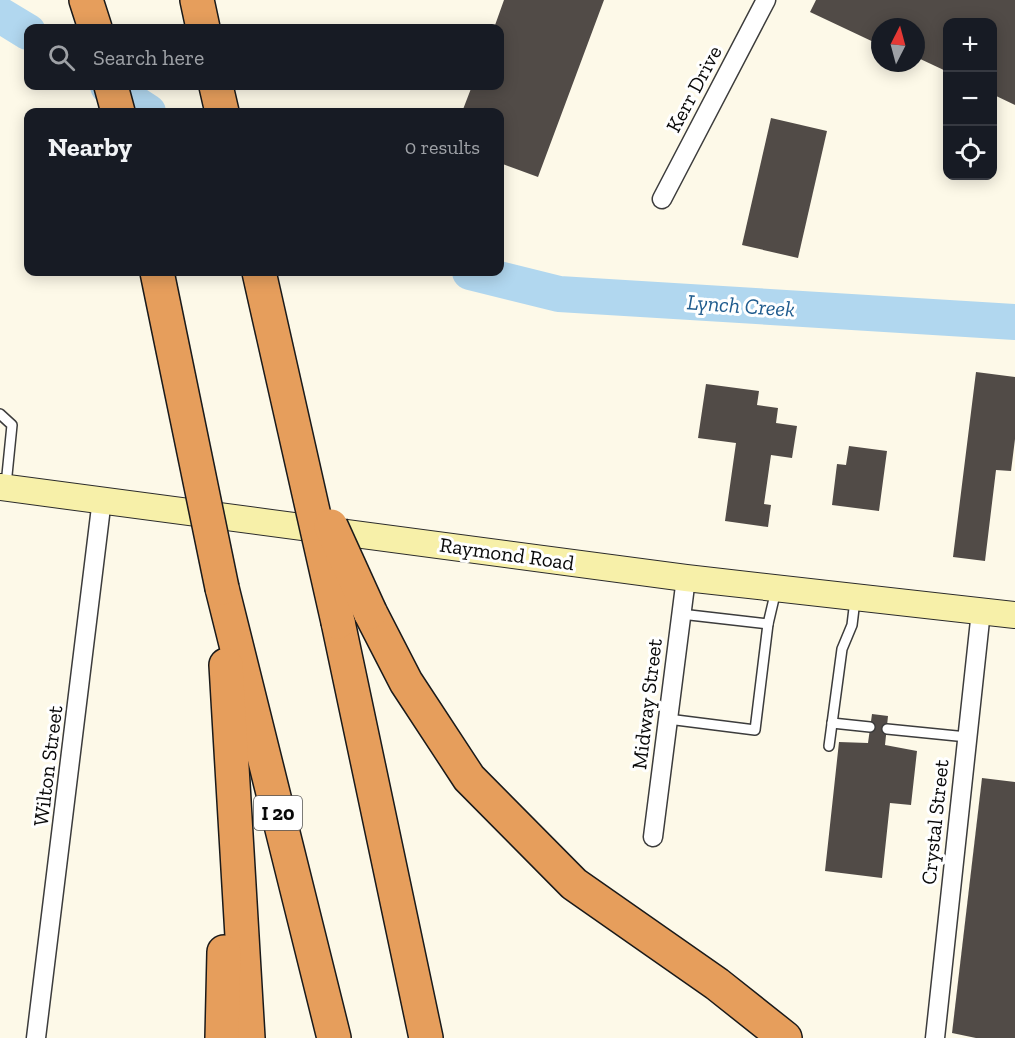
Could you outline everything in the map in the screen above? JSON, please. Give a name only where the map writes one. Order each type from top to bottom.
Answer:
[{"type":"highway","points":[[86,0],[94,24]]},
{"type":"highway","points":[[197,0],[202,24]]},
{"type":"highway","points":[[112,90],[117,108]]},
{"type":"highway","points":[[217,90],[221,108]]},
{"type":"highway","name":"I 20","points":[[158,276],[222,588],[334,1038]]},
{"type":"highway","points":[[260,276],[338,622],[426,1038]]},
{"type":"highway","points":[[302,463],[369,612],[406,682],[477,786],[574,884],[717,984],[785,1038]]},
{"type":"highway","points":[[222,588],[248,1038]]},
{"type":"highway","points":[[222,1038],[224,948],[238,868]]},
{"type":"main road","name":"Raymond Road","points":[[3,487],[686,578],[1015,615]]},
{"type":"street","name":"Kerr Drive","points":[[662,199],[766,0]]},
{"type":"street","name":"Wilton Street","points":[[36,1038],[50,943],[102,499]]},
{"type":"street","name":"Midway Street","points":[[653,837],[686,578]]},
{"type":"street","name":"Crystal Street","points":[[935,1038],[981,611]]},
{"type":"lane","points":[[0,414],[12,425],[4,457],[3,487]]},
{"type":"lane","points":[[0,431],[11,432]]},
{"type":"lane","points":[[668,719],[755,730],[768,624],[777,588]]},
{"type":"lane","points":[[829,746],[842,649],[852,625],[855,598]]},
{"type":"lane","points":[[681,614],[768,624]]},
{"type":"lane","points":[[832,723],[870,727]]},
{"type":"lane","points":[[887,729],[967,737]]},
{"type":"building","points":[[504,0],[604,0],[538,177],[504,164],[504,108],[464,108],[470,90],[504,90],[504,24],[495,24]]},
{"type":"building","points":[[816,0],[1015,0],[1015,105],[997,96],[997,18],[943,18],[943,70],[925,61],[925,18],[871,18],[871,41],[810,12]]},
{"type":"building","points":[[771,118],[827,131],[798,258],[742,245]]},
{"type":"building","points":[[976,372],[1015,377],[1015,439],[1011,471],[996,470],[985,561],[953,557]]},
{"type":"building","points":[[706,384],[759,391],[757,405],[778,408],[776,423],[797,426],[792,458],[771,455],[764,504],[771,505],[768,527],[725,521],[736,443],[698,438]]},
{"type":"building","points":[[849,446],[887,451],[879,511],[832,505],[837,464],[846,465]]},
{"type":"building","points":[[872,714],[888,716],[885,745],[917,751],[911,805],[890,803],[882,878],[825,871],[839,742],[868,743]]},
{"type":"building","points":[[982,778],[1015,782],[1015,1038],[976,1038],[952,1033]]},
{"type":"waterway","name":"Lynch Creek","points":[[0,15],[24,30]]},
{"type":"waterway","name":"Lynch Creek","points":[[114,90],[142,108]]},
{"type":"waterway","name":"Lynch Creek","points":[[486,276],[559,294],[1015,322]]}]
